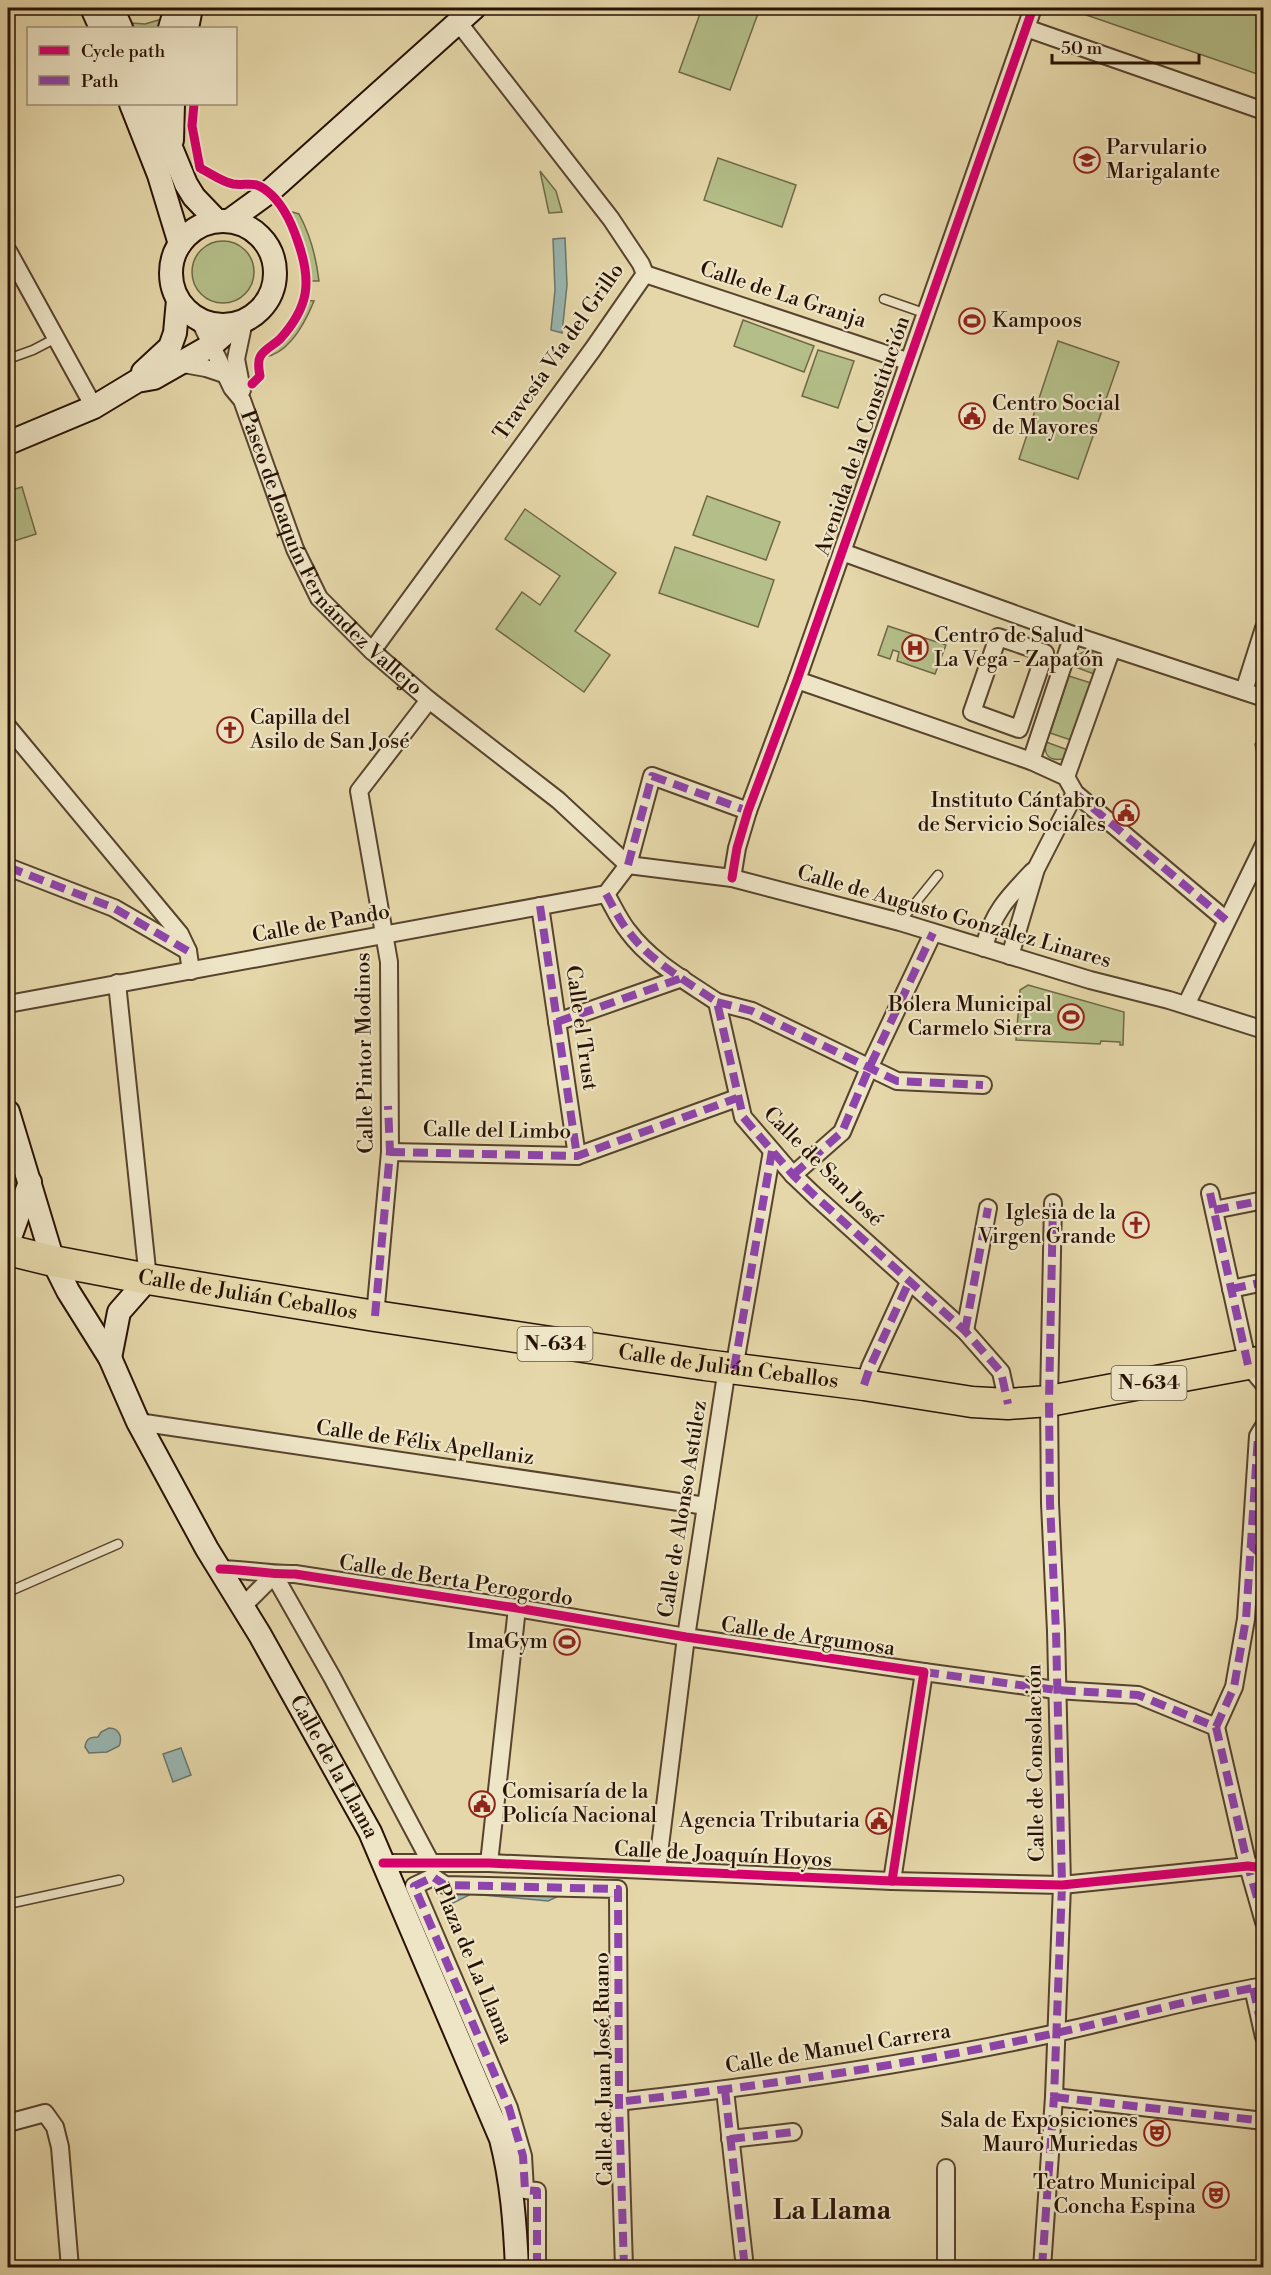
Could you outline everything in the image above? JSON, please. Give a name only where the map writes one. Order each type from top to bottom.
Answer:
[{"type":"highway","name":"N-634","points":[[8,1250],[53,1261]]},
{"type":"highway","name":"Calle de Julián Ceballos","points":[[53,1261],[375,1316],[972,1402],[1008,1404],[1049,1401],[1258,1370]]},
{"type":"main road","points":[[92,8],[100,27]]},
{"type":"main road","points":[[112,8],[121,27]]},
{"type":"main road","points":[[170,27],[176,8]]},
{"type":"main road","points":[[187,27],[191,8]]},
{"type":"main road","points":[[137,381],[147,367],[170,346],[175,333],[178,300],[171,276],[173,259],[186,238],[199,227],[223,221],[269,192],[466,15]]},
{"type":"main road","points":[[131,105],[186,238]]},
{"type":"main road","points":[[152,105],[186,184],[194,197],[223,221],[245,226],[264,241]]},
{"type":"main road","points":[[152,105],[151,121],[186,238]]},
{"type":"main road","points":[[171,147],[173,105]]},
{"type":"main road","points":[[8,443],[94,407],[137,381],[154,378],[212,345],[263,306],[274,285],[274,263],[264,241],[263,216],[269,192]]},
{"type":"main road","points":[[178,300],[188,312],[199,319],[219,325],[240,322]]},
{"type":"main road","name":"Calle de la Llama","points":[[8,1112],[53,1261],[68,1291],[110,1358],[138,1422],[370,1832],[501,2139],[510,2175],[517,2268]]},
{"type":"main road","points":[[8,1243],[30,1182]]},
{"type":"main road","points":[[110,1358],[119,1311],[148,1279]]},
{"type":"street","name":"Avenida de la Constitución","points":[[732,878],[737,848],[748,811],[797,680],[907,361],[1033,8]]},
{"type":"street","name":"Travesía Vía del Grillo","points":[[372,651],[594,349],[645,274],[641,264],[611,219],[466,15]]},
{"type":"street","points":[[1026,28],[1263,111]]},
{"type":"street","points":[[8,251],[94,407]]},
{"type":"street","name":"Calle de La Granja","points":[[645,274],[907,361]]},
{"type":"street","name":"Paseo de Joaquín Fernández Vallejo","points":[[199,319],[232,388],[242,400]]},
{"type":"street","name":"Paseo de Joaquín Fernández Vallejo","points":[[240,322],[236,359],[242,386],[242,400],[295,549],[320,598],[372,651],[429,700],[558,800],[628,865]]},
{"type":"street","points":[[178,363],[206,368],[227,375]]},
{"type":"street","points":[[842,552],[1073,635],[1263,698]]},
{"type":"street","points":[[1244,691],[1263,628]]},
{"type":"street","points":[[1030,761],[1073,635]]},
{"type":"street","points":[[998,637],[1045,653],[1018,729],[972,712],[998,637]]},
{"type":"street","points":[[1066,777],[1112,648]]},
{"type":"street","points":[[797,680],[1030,761],[1066,777],[1075,793],[1226,920]]},
{"type":"street","name":"Paseo de Joaquín Fernández Vallejo","points":[[359,791],[429,700]]},
{"type":"street","points":[[8,727],[180,934],[188,951],[191,971]]},
{"type":"street","points":[[748,811],[652,776],[628,865],[606,894],[627,930],[642,947],[717,1002],[752,1011],[897,1081],[983,1085]]},
{"type":"street","name":"Calle Pintor Modinos","points":[[359,791],[389,962],[390,1152],[375,1316]]},
{"type":"street","points":[[1010,956],[1036,869],[1075,793]]},
{"type":"street","points":[[1186,1005],[1263,845]]},
{"type":"street","name":"Calle de Augusto Gonzalez Linares","points":[[628,865],[732,878],[900,922],[1010,956],[1186,1005],[1263,1030]]},
{"type":"street","points":[[8,867],[114,908],[188,951]]},
{"type":"street","points":[[984,948],[987,934],[1002,904],[1036,869]]},
{"type":"street","name":"Calle de Pando","points":[[8,1004],[606,894]]},
{"type":"street","name":"Calle el Trust","points":[[540,906],[577,1156]]},
{"type":"street","points":[[793,1175],[842,1132],[870,1066],[933,933]]},
{"type":"street","points":[[557,1022],[682,978]]},
{"type":"street","points":[[117,983],[148,1279]]},
{"type":"street","name":"Calle de San José","points":[[717,1002],[743,1117],[793,1175],[965,1331]]},
{"type":"street","name":"Calle del Limbo","points":[[390,1152],[577,1156],[737,1098]]},
{"type":"street","name":"Calle de Alonso Astúlez","points":[[657,1870],[686,1637],[706,1506],[772,1151]]},
{"type":"street","points":[[1210,1193],[1231,1289],[1258,1370]]},
{"type":"street","points":[[1214,1210],[1263,1200]]},
{"type":"street","name":"Calle de Consolación","points":[[1042,2268],[1054,2097],[1062,1885],[1056,1631],[1050,1503],[1049,1401],[1053,1203]]},
{"type":"street","points":[[988,1208],[965,1331],[1001,1372],[1008,1404]]},
{"type":"street","points":[[864,1385],[909,1282]]},
{"type":"street","points":[[1231,1289],[1263,1282]]},
{"type":"street","name":"Calle de Félix Apellaniz","points":[[138,1422],[706,1506]]},
{"type":"street","points":[[1263,1426],[1258,1436],[1257,1552],[1234,1687],[1216,1727],[1256,1867],[1263,1922]]},
{"type":"street","name":"Calle de Berta Perogordo","points":[[220,1569],[243,1569],[274,1575],[295,1574],[686,1637]]},
{"type":"street","points":[[242,1607],[274,1575]]},
{"type":"street","name":"Calle de la Llama","points":[[274,1575],[431,1863]]},
{"type":"street","name":"Calle de Berta Perogordo","points":[[489,1863],[517,1608]]},
{"type":"street","name":"Calle de Argumosa","points":[[686,1637],[1056,1690],[1138,1695],[1216,1727]]},
{"type":"street","points":[[892,1881],[924,1672]]},
{"type":"street","name":"Calle de Joaquín Hoyos","points":[[383,1863],[489,1863],[892,1881],[1062,1885],[1256,1867]]},
{"type":"street","name":"Calle de Juan José Ruano","points":[[625,1870],[626,2268]]},
{"type":"street","name":"Plaza de La Llama","points":[[537,2268],[537,2191],[525,2190],[523,2156],[509,2109],[414,1886],[433,1877],[446,1885],[618,1889],[619,2104],[626,2268]]},
{"type":"street","points":[[1258,1987],[1263,2037]]},
{"type":"street","name":"Calle de Manuel Carrera","points":[[626,2101],[725,2090],[924,2060],[1056,2033],[1258,1987]]},
{"type":"street","points":[[725,2090],[745,2268]]},
{"type":"street","points":[[1054,2097],[1263,2121]]},
{"type":"street","points":[[8,2123],[45,2113],[55,2127],[62,2162],[70,2268]]},
{"type":"street","points":[[730,2139],[793,2132]]},
{"type":"street","points":[[946,2168],[946,2268]]},
{"type":"lane","points":[[884,298],[924,313]]},
{"type":"lane","points":[[8,358],[33,350],[56,338]]},
{"type":"lane","points":[[900,922],[938,875]]},
{"type":"lane","points":[[8,1592],[118,1544]]},
{"type":"lane","points":[[8,1904],[119,1880]]},
{"type":"green space","points":[[702,8],[760,8],[730,90],[679,72]]},
{"type":"green space","points":[[1070,8],[1263,8],[1263,76],[1072,10]]},
{"type":"green space","points":[[162,19],[158,27],[134,27],[132,23],[145,24]]},
{"type":"green space","points":[[718,158],[796,185],[782,227],[704,200]]},
{"type":"green space","points":[[540,171],[556,191],[562,212],[549,213]]},
{"type":"green space","points":[[292,212],[299,214],[307,230],[315,255],[319,281],[309,281],[303,249],[291,219]]},
{"type":"green space","points":[[217,241],[229,241],[245,250],[252,260],[254,272],[252,284],[245,294],[229,303],[217,303],[206,298],[197,289],[192,278],[192,266],[197,255],[206,246]]},
{"type":"green space","points":[[302,300],[314,301],[296,336],[282,350],[265,357],[262,354],[263,347],[286,327]]},
{"type":"green space","points":[[743,320],[814,346],[804,372],[734,346]]},
{"type":"green space","points":[[1058,341],[1119,362],[1078,479],[1019,459]]},
{"type":"green space","points":[[818,350],[854,361],[838,408],[802,396]]},
{"type":"green space","points":[[22,487],[36,534],[8,543],[8,491]]},
{"type":"green space","points":[[707,496],[780,522],[766,560],[693,535]]},
{"type":"green space","points":[[525,509],[616,573],[575,631],[610,655],[584,692],[496,629],[522,592],[540,605],[560,576],[505,539]]},
{"type":"green space","points":[[675,547],[774,580],[758,627],[659,593]]},
{"type":"green space","points":[[888,626],[946,645],[935,674],[897,661],[899,652],[893,650],[890,659],[878,655]]},
{"type":"green space","points":[[1088,650],[1095,655],[1097,660],[1094,674],[1073,666],[1079,654]]},
{"type":"green space","points":[[1069,676],[1091,683],[1071,740],[1050,733]]},
{"type":"green space","points":[[1263,734],[1263,788],[1255,744]]},
{"type":"green space","points":[[1046,742],[1068,750],[1063,759],[1048,756]]},
{"type":"green space","name":"Bolera Municipal Carmelo Sierra","points":[[1028,985],[1124,1012],[1123,1045],[1120,1045],[1120,1042],[1101,1041],[1100,1044],[1016,1040],[1020,990]]},
{"type":"water","points":[[565,238],[567,285],[562,333],[551,330],[555,290],[553,239]]},
{"type":"water","points":[[109,1728],[119,1734],[121,1739],[119,1746],[107,1752],[89,1753],[85,1747],[88,1740],[98,1737],[101,1732]]},
{"type":"water","points":[[181,1748],[191,1775],[173,1782],[163,1754]]},
{"type":"water","points":[[445,1885],[572,1890],[548,1901],[471,1894],[453,1903]]},
{"type":"marked path","points":[[628,865],[652,776],[748,811]]},
{"type":"marked path","points":[[1075,793],[1226,920]]},
{"type":"marked path","points":[[8,867],[114,908],[188,951]]},
{"type":"marked path","points":[[606,894],[625,927],[647,952],[669,970],[717,1002],[743,1117],[793,1175],[965,1331],[1001,1372],[1008,1404]]},
{"type":"marked path","points":[[540,906],[577,1156]]},
{"type":"marked path","points":[[793,1175],[842,1132],[870,1066],[933,933]]},
{"type":"marked path","points":[[557,1022],[682,978]]},
{"type":"marked path","points":[[717,1002],[752,1011],[897,1081],[983,1085]]},
{"type":"marked path","points":[[390,1152],[577,1156],[737,1098]]},
{"type":"marked path","points":[[375,1316],[390,1152],[388,1106]]},
{"type":"marked path","points":[[734,1369],[772,1151]]},
{"type":"marked path","points":[[1210,1193],[1248,1365]]},
{"type":"marked path","points":[[1214,1210],[1264,1200]]},
{"type":"marked path","points":[[1042,2268],[1054,2097],[1062,1885],[1056,1631],[1050,1503],[1049,1401],[1053,1203]]},
{"type":"marked path","points":[[965,1331],[988,1208]]},
{"type":"marked path","points":[[864,1385],[909,1282]]},
{"type":"marked path","points":[[1231,1289],[1264,1282]]},
{"type":"marked path","points":[[1216,1727],[1234,1687],[1246,1619],[1258,1436],[1264,1426]]},
{"type":"marked path","points":[[1251,1546],[1264,1557]]},
{"type":"marked path","points":[[924,1672],[1056,1690],[1138,1695],[1216,1727],[1248,1866],[1264,1922]]},
{"type":"marked path","points":[[537,2268],[537,2191],[525,2190],[523,2156],[509,2108],[414,1886],[433,1877],[445,1885],[618,1889],[619,2104],[624,2268]]},
{"type":"marked path","points":[[626,2101],[788,2081],[896,2064],[1056,2033],[1264,1986]]},
{"type":"marked path","points":[[1253,1988],[1264,2037]]},
{"type":"marked path","points":[[725,2090],[745,2268]]},
{"type":"marked path","points":[[1054,2097],[1264,2121]]},
{"type":"marked path","points":[[730,2139],[793,2132]]},
{"type":"cycle path","points":[[732,878],[737,848],[748,811],[797,680],[1033,8]]},
{"type":"cycle path","points":[[194,105],[192,126],[200,168],[229,183],[258,186],[273,196],[293,228],[305,270],[305,294],[297,316],[280,339],[261,354],[258,364],[260,376],[252,384]]},
{"type":"cycle path","points":[[220,1569],[295,1574],[686,1637],[924,1672],[892,1881]]},
{"type":"cycle path","points":[[383,1863],[489,1863],[892,1881],[1062,1885],[1248,1866],[1264,1868]]},
{"type":"place","name":"Parvulario Marigalante","points":[[1087,160]]},
{"type":"place","name":"Kampoos","points":[[972,321]]},
{"type":"place","name":"Centro Social de Mayores","points":[[972,416]]},
{"type":"place","name":"Centro de Salud La Vega - Zapatón","points":[[915,648]]},
{"type":"place","name":"Capilla del Asilo de San José","points":[[230,730]]},
{"type":"place","name":"Instituto Cántabro de Servicio Sociales","points":[[1126,813]]},
{"type":"place","name":"Bolera Municipal Carmelo Sierra","points":[[1071,1017]]},
{"type":"place","name":"Iglesia de la Virgen Grande","points":[[1136,1225]]},
{"type":"place","name":"ImaGym","points":[[567,1642]]},
{"type":"place","name":"Comisaría de la Policía Nacional","points":[[482,1804]]},
{"type":"place","name":"Agencia Tributaria","points":[[879,1821]]},
{"type":"place","name":"Sala de Exposiciones Mauro Muriedas","points":[[1157,2133]]},
{"type":"place","name":"Teatro Municipal Concha Espina","points":[[1216,2195]]},
{"type":"district","name":"La Llama","points":[[832,2211]]}]
